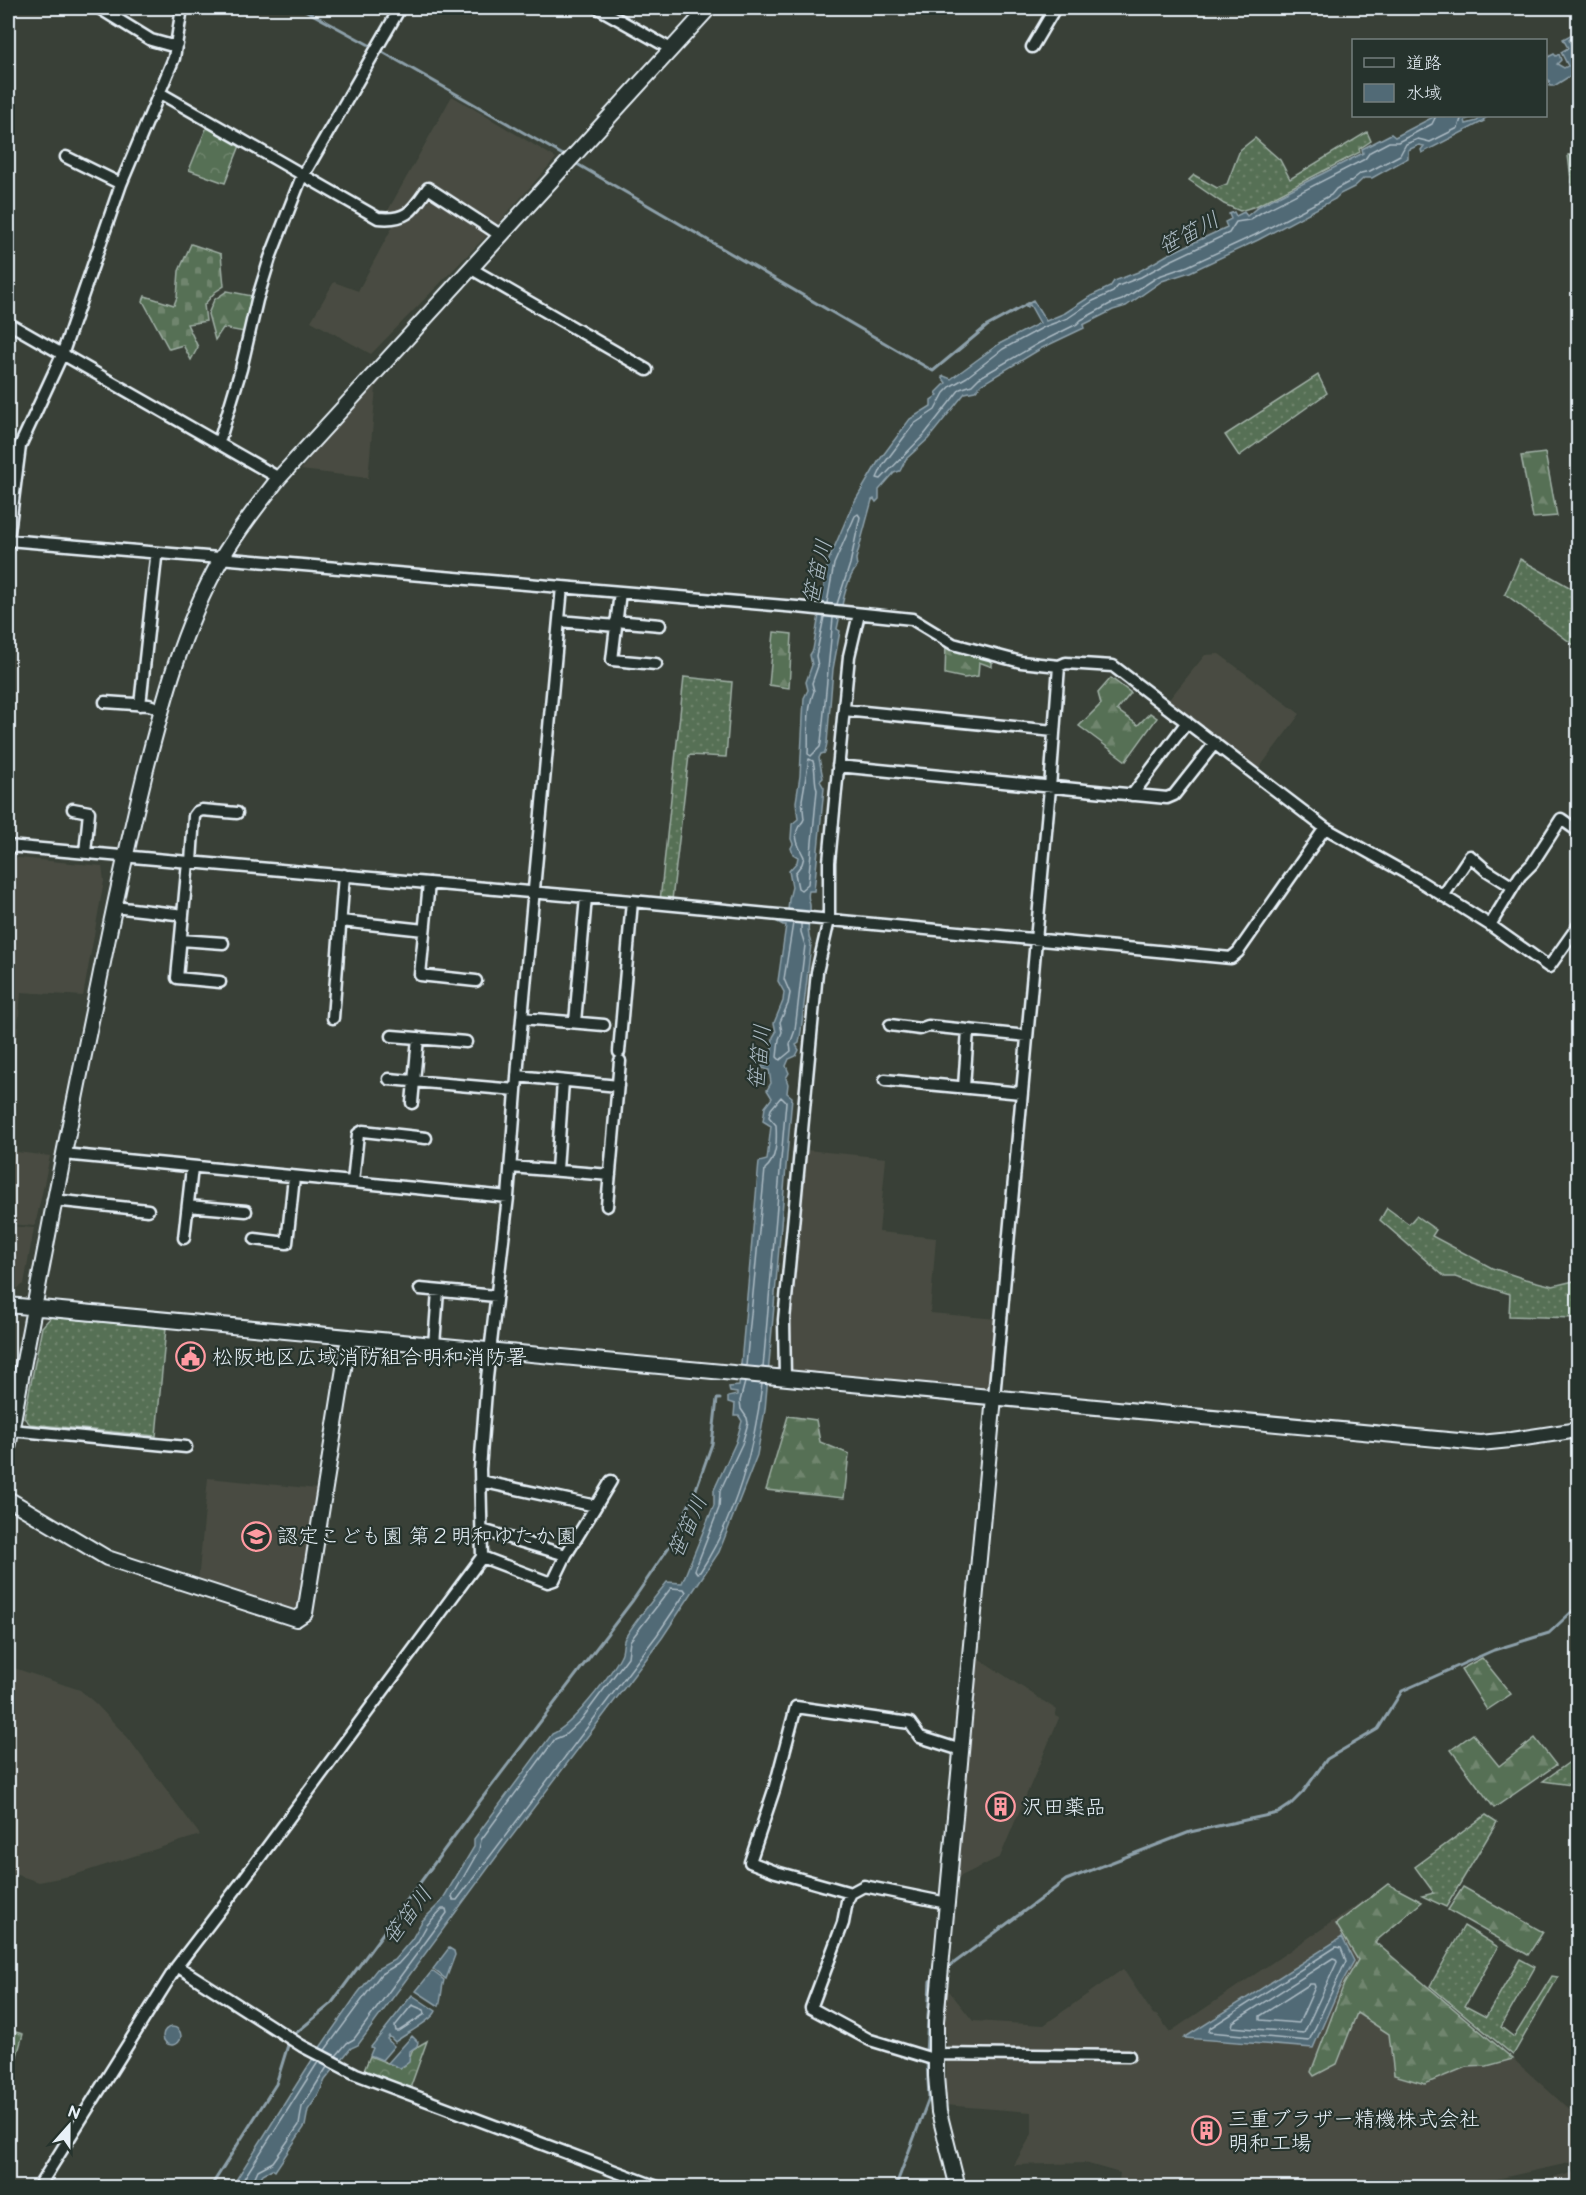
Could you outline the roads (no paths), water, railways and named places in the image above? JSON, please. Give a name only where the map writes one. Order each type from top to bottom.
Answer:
[{"type":"street","points":[[99,8],[151,40],[169,45],[177,44]]},
{"type":"street","points":[[182,8],[174,58],[121,184],[62,355],[20,446],[11,473],[8,540],[912,618],[953,644],[1021,662],[1059,666],[1066,663],[1113,666],[1325,828],[1490,925],[1549,967],[1578,926]]},
{"type":"street","points":[[219,442],[270,258],[300,181],[400,8]]},
{"type":"street","points":[[598,8],[671,49]]},
{"type":"street","points":[[8,1448],[14,1377],[34,1307],[53,1200],[125,857],[172,669],[191,621],[221,559],[279,478],[710,8]]},
{"type":"street","points":[[1032,47],[1055,8]]},
{"type":"street","points":[[160,93],[378,218],[402,218],[412,211],[428,188],[500,236]]},
{"type":"street","points":[[66,157],[121,184]]},
{"type":"street","points":[[470,268],[647,370]]},
{"type":"street","points":[[8,323],[279,478]]},
{"type":"street","points":[[140,705],[156,558]]},
{"type":"street","points":[[38,2187],[177,1966],[482,1557],[480,1481],[490,1351],[511,1167],[522,1018],[562,587]]},
{"type":"street","points":[[620,592],[612,660],[656,664]]},
{"type":"street","points":[[785,1377],[784,1320],[817,972],[827,919],[829,862],[849,656],[859,614]]},
{"type":"street","points":[[559,621],[660,625]]},
{"type":"street","points":[[958,2187],[939,2112],[930,2057],[947,1903],[994,1397],[1050,788],[1059,666]]},
{"type":"street","points":[[105,702],[161,709]]},
{"type":"street","points":[[844,710],[1054,731]]},
{"type":"street","points":[[1132,795],[1187,722]]},
{"type":"street","points":[[838,766],[1167,798],[1174,795],[1215,743]]},
{"type":"street","points":[[73,809],[89,812],[85,853]]},
{"type":"street","points":[[220,982],[177,978],[195,816],[202,810],[237,813]]},
{"type":"street","points":[[1490,925],[1513,887],[1532,864],[1561,819],[1578,831]]},
{"type":"street","points":[[8,846],[534,892],[1231,958],[1238,952],[1325,828]]},
{"type":"street","points":[[1443,896],[1470,856],[1486,870],[1513,887]]},
{"type":"street","points":[[333,1018],[344,876]]},
{"type":"street","points":[[429,883],[420,975],[476,981]]},
{"type":"street","points":[[575,1022],[586,897]]},
{"type":"street","points":[[607,1206],[632,901]]},
{"type":"street","points":[[114,908],[176,914]]},
{"type":"street","points":[[340,921],[424,930]]},
{"type":"street","points":[[181,940],[223,943]]},
{"type":"street","points":[[522,1018],[604,1025]]},
{"type":"street","points":[[890,1025],[920,1029],[928,1026],[1027,1036]]},
{"type":"street","points":[[964,1087],[969,1030]]},
{"type":"street","points":[[392,1036],[466,1042]]},
{"type":"street","points":[[412,1103],[418,1038]]},
{"type":"street","points":[[517,1076],[618,1086]]},
{"type":"street","points":[[389,1079],[516,1090]]},
{"type":"street","points":[[885,1080],[1022,1093]]},
{"type":"street","points":[[557,1170],[563,1081]]},
{"type":"street","points":[[353,1182],[358,1134],[363,1131],[426,1138]]},
{"type":"street","points":[[63,1154],[508,1197]]},
{"type":"street","points":[[184,1238],[192,1167]]},
{"type":"street","points":[[511,1167],[610,1175]]},
{"type":"street","points":[[255,1239],[287,1243],[294,1177]]},
{"type":"street","points":[[53,1200],[148,1210]]},
{"type":"street","points":[[188,1206],[246,1211]]},
{"type":"street","points":[[420,1290],[496,1296]]},
{"type":"street","points":[[434,1345],[438,1291]]},
{"type":"street","points":[[8,1305],[1480,1443],[1578,1430]]},
{"type":"street","points":[[8,1499],[107,1558],[296,1619],[305,1613],[349,1337]]},
{"type":"street","points":[[11,1430],[186,1446]]},
{"type":"street","points":[[480,1481],[596,1506]]},
{"type":"street","points":[[482,1557],[548,1582],[555,1580],[566,1555],[610,1481]]},
{"type":"street","points":[[482,1530],[566,1555]]},
{"type":"street","points":[[851,1893],[776,1872],[750,1862],[774,1790],[796,1707],[910,1723],[920,1737],[961,1750]]},
{"type":"street","points":[[947,1903],[864,1886],[851,1893],[846,1901],[843,1923],[811,2008],[870,2040],[930,2057],[1129,2056]]},
{"type":"street","points":[[177,1966],[302,2046],[353,2073],[660,2187]]},
{"type":"water","points":[[1578,31],[1578,34],[1569,40],[1572,46],[1578,43],[1578,71],[1554,86],[1550,86],[1547,79],[1547,58],[1559,54],[1561,60],[1557,64],[1564,68],[1568,66],[1561,52],[1568,48],[1563,39]]},
{"type":"water","points":[[1433,117],[1472,117],[1465,120],[1466,124],[1477,121],[1481,117],[1487,117],[1484,121],[1422,153],[1424,146],[1419,145],[1408,150],[1408,158],[1372,178],[1364,178],[1335,199],[1258,240],[1190,272],[1162,281],[1126,306],[1083,325],[1084,328],[1042,348],[982,384],[975,391],[965,393],[928,439],[906,459],[900,471],[894,473],[879,490],[879,499],[876,502],[872,500],[856,559],[857,567],[846,588],[837,629],[840,631],[833,669],[827,743],[825,753],[819,758],[823,778],[820,781],[824,788],[814,891],[809,891],[808,895],[810,911],[808,932],[811,944],[801,1031],[799,1043],[796,1045],[799,1050],[796,1056],[789,1059],[786,1066],[789,1073],[786,1078],[787,1093],[792,1097],[765,1410],[757,1455],[719,1552],[662,1638],[358,2045],[351,2048],[325,2080],[308,2110],[305,2126],[275,2171],[272,2169],[263,2174],[254,2187],[231,2188],[319,2049],[358,1993],[377,1969],[394,1960],[412,1939],[422,1921],[441,1902],[474,1847],[474,1839],[552,1734],[580,1711],[609,1675],[621,1655],[625,1638],[645,1609],[667,1582],[682,1583],[714,1505],[714,1490],[736,1442],[742,1421],[739,1416],[734,1416],[735,1404],[728,1402],[728,1397],[737,1395],[737,1393],[730,1392],[729,1387],[739,1386],[759,1162],[767,1160],[771,1126],[763,1121],[765,1107],[772,1098],[767,1090],[771,1083],[769,1070],[762,1066],[770,1066],[773,1037],[776,1032],[774,1023],[783,1001],[784,992],[778,981],[786,925],[772,919],[787,922],[792,887],[789,871],[797,862],[798,857],[793,854],[791,839],[792,824],[798,819],[796,802],[800,776],[804,698],[808,690],[806,682],[812,665],[810,655],[813,650],[828,562],[852,506],[878,462],[910,419],[931,406],[931,400],[938,395],[936,393],[946,383],[942,377],[951,379],[999,344],[1040,323],[1030,305],[1027,307],[1025,304],[1033,300],[1046,321],[1065,313],[1110,287],[1114,281],[1138,272],[1167,255],[1227,227],[1225,222],[1231,219],[1229,214],[1234,212],[1236,216],[1244,212],[1247,216],[1259,206],[1363,153],[1362,149],[1391,134],[1395,137]]},
{"type":"water","points":[[1342,1937],[1354,1961],[1341,1984],[1313,2048],[1184,2038]]},
{"type":"water","points":[[449,1948],[454,1951],[455,1955],[446,1979],[433,1969]]},
{"type":"water","points":[[432,1971],[444,1980],[439,2006],[416,1991]]},
{"type":"water","points":[[412,1995],[436,2011],[434,2015],[395,2042],[389,2036],[387,2039],[394,2046],[382,2060],[370,2055],[373,2048],[371,2047]]},
{"type":"water","points":[[172,2027],[178,2030],[181,2036],[178,2042],[172,2045],[166,2042],[163,2036],[166,2030]]},
{"type":"water","points":[[412,2036],[418,2042],[417,2046],[410,2051],[409,2062],[400,2068],[388,2063]]},
{"type":"waterway","points":[[301,8],[373,47]]},
{"type":"waterway","points":[[379,50],[563,155]]},
{"type":"waterway","points":[[577,164],[933,371],[987,326],[1029,303]]},
{"type":"waterway","name":"笹笛川","points":[[296,2033],[331,2004],[480,1801],[633,1600],[671,1544],[695,1492],[712,1444],[717,1399],[720,1399]]},
{"type":"waterway","points":[[946,1969],[1066,1880],[1190,1832],[1278,1813],[1303,1792],[1327,1759],[1378,1729],[1402,1691],[1494,1650],[1549,1633],[1578,1606]]},
{"type":"waterway","points":[[926,2054],[930,1981],[936,1977]]},
{"type":"waterway","points":[[210,2188],[276,2084],[288,2045]]},
{"type":"waterway","points":[[895,2188],[929,2098],[927,2061]]},
{"type":"place","name":"松阪地区広域消防組合明和消防署","points":[[191,1357]]},
{"type":"place","name":"認定こども園 第２明和ゆたか園","points":[[256,1536]]},
{"type":"place","name":"沢田薬品","points":[[1001,1807]]},
{"type":"place","name":"三重ブラザー精機株式会社 明和工場","points":[[1207,2131]]}]
